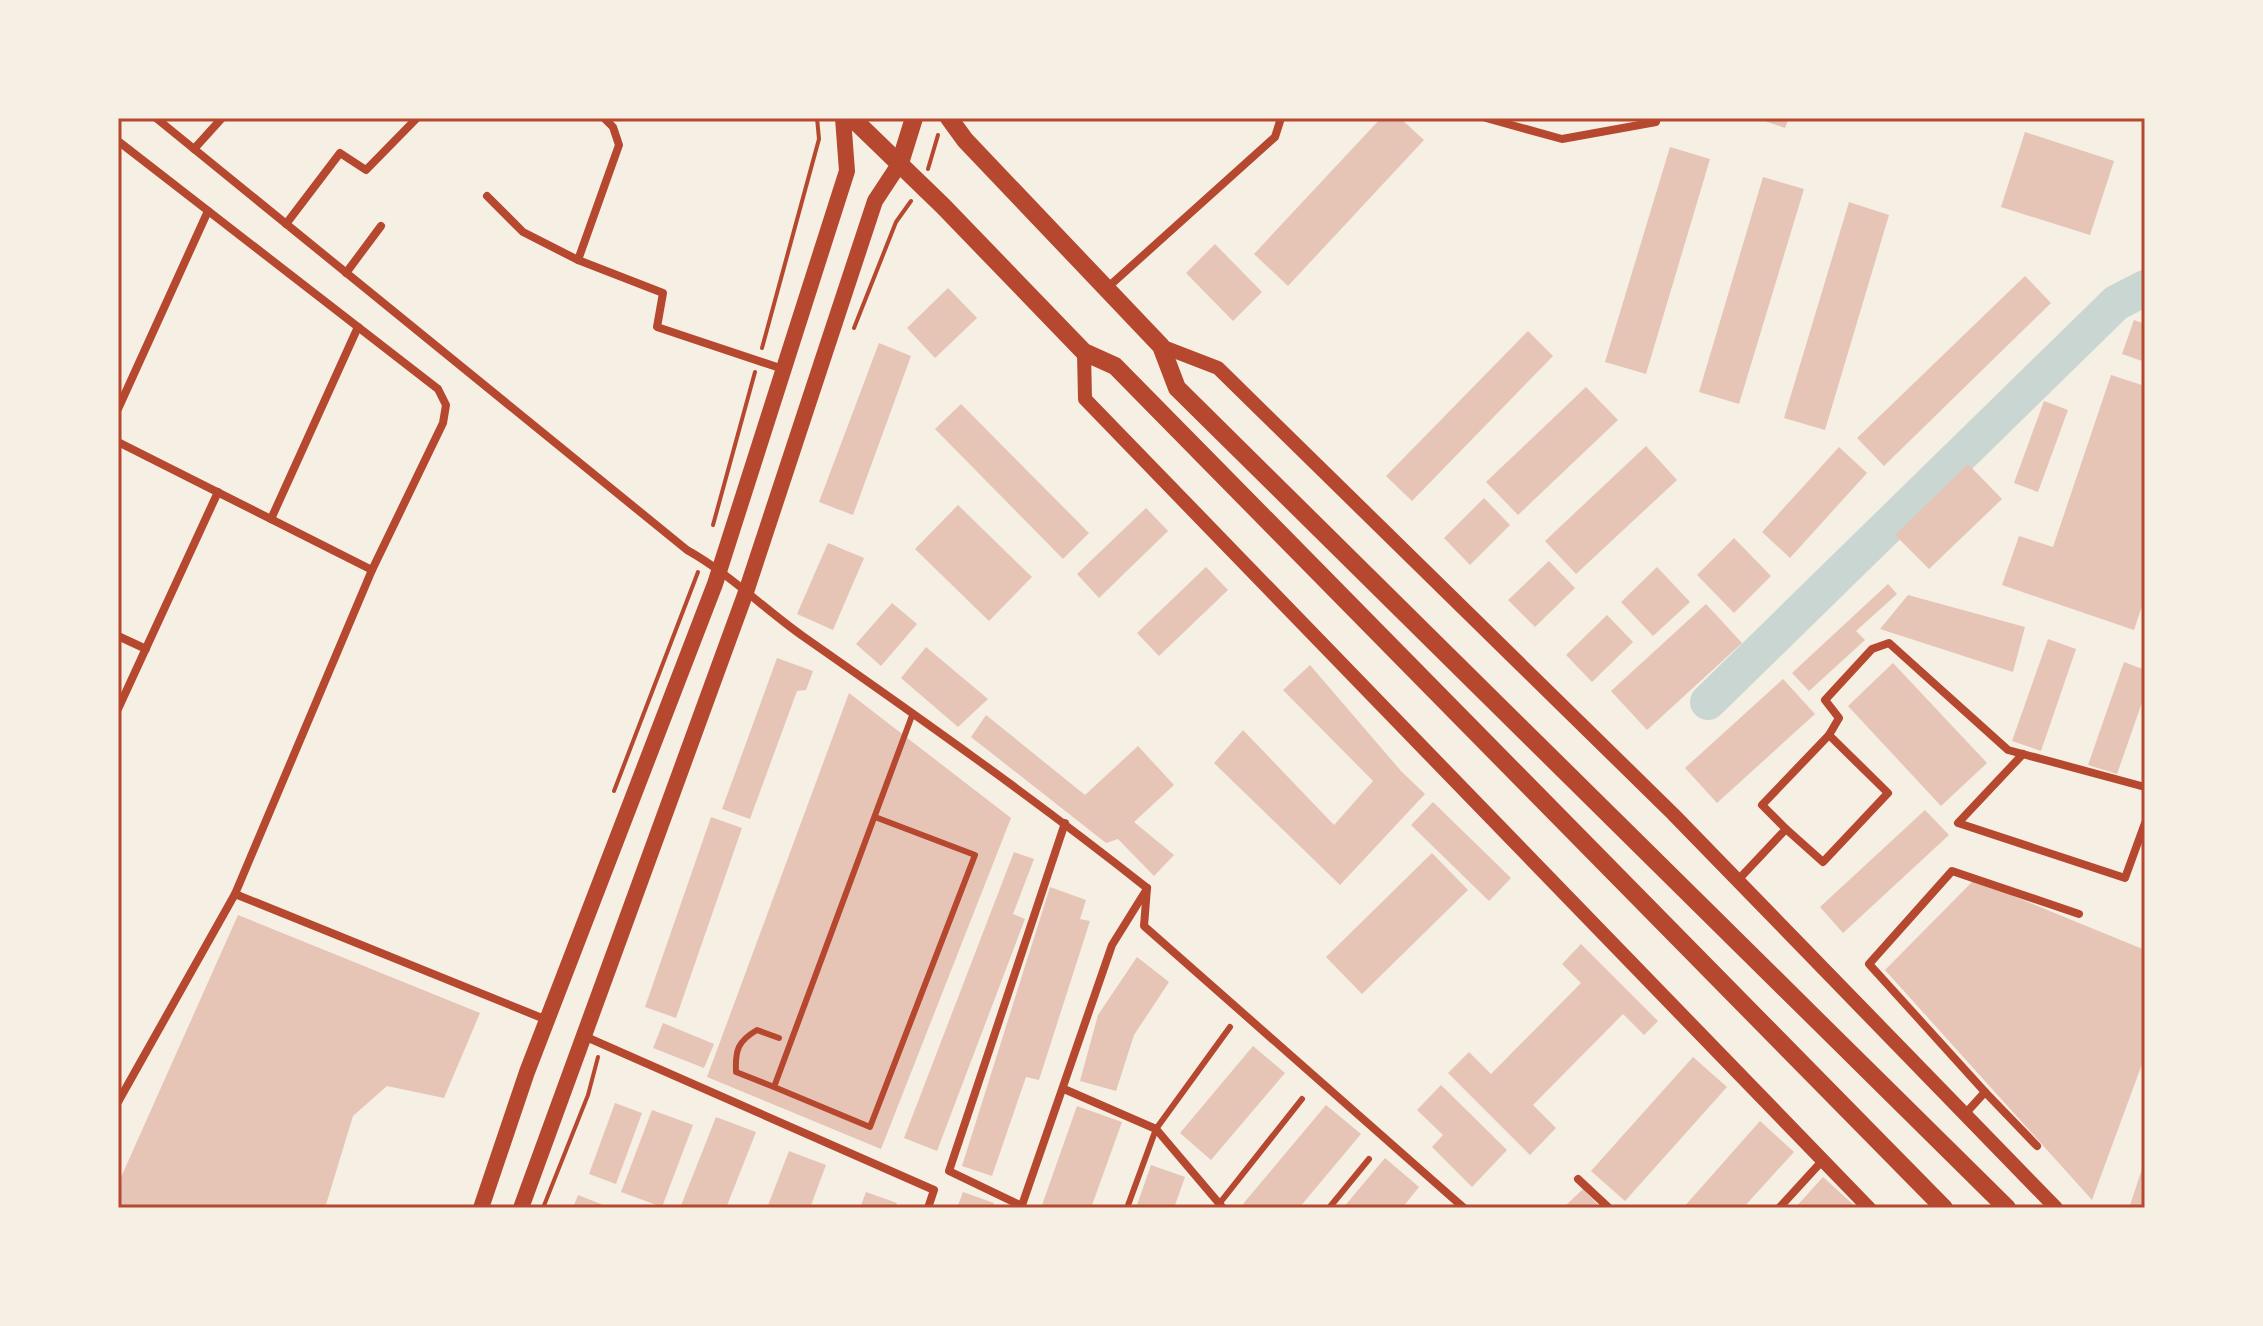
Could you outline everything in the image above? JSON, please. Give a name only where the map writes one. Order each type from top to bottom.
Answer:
[{"type":"main road","points":[[481,1208],[527,1072],[720,570],[847,171],[843,118]]},
{"type":"main road","points":[[852,118],[900,163],[1084,352],[1115,366],[1944,1208]]},
{"type":"main road","points":[[521,1208],[746,592],[875,201],[900,163],[914,118]]},
{"type":"main road","points":[[949,118],[965,140],[1161,346],[1177,388],[2007,1208]]},
{"type":"street","points":[[156,118],[687,550],[720,570],[772,614],[1065,823],[1147,888]]},
{"type":"street","points":[[194,149],[222,118]]},
{"type":"street","points":[[286,224],[340,153],[366,170],[417,118]]},
{"type":"street","points":[[578,260],[619,145],[613,127],[604,118]]},
{"type":"street","points":[[1107,289],[1275,137],[1281,118]]},
{"type":"street","points":[[1486,118],[1562,139],[1656,122],[1657,118]]},
{"type":"street","points":[[118,141],[438,389],[446,405],[443,423],[372,570],[235,894],[118,1102]]},
{"type":"street","points":[[487,196],[523,232],[578,260],[663,293],[657,327],[783,369]]},
{"type":"street","points":[[118,409],[208,211]]},
{"type":"street","points":[[346,273],[381,226]]},
{"type":"street","points":[[271,519],[358,327]]},
{"type":"street","points":[[1161,346],[1218,368],[1673,814],[2056,1208]]},
{"type":"street","points":[[1084,352],[1085,399],[1869,1208]]},
{"type":"street","points":[[118,442],[372,570]]},
{"type":"street","points":[[118,709],[218,492]]},
{"type":"street","points":[[118,636],[146,649]]},
{"type":"street","points":[[1829,735],[1888,793],[1823,862],[1762,805],[1829,735],[1839,718],[1825,700],[1872,649],[1889,643],[2008,750],[2145,787]]},
{"type":"street","points":[[2023,754],[1958,823],[2125,878],[2145,823]]},
{"type":"street","points":[[1065,823],[949,1171],[1021,1207],[1112,945],[1147,888]]},
{"type":"street","points":[[1738,880],[1786,829]]},
{"type":"street","points":[[2037,1146],[1869,964],[1952,871],[2079,914]]},
{"type":"street","points":[[1147,888],[1144,926],[1464,1208]]},
{"type":"street","points":[[235,894],[547,1020]]},
{"type":"street","points":[[584,1036],[934,1190],[928,1208]]},
{"type":"street","points":[[1064,1089],[1156,1129],[1221,1206]]},
{"type":"street","points":[[1965,1114],[1985,1092]]},
{"type":"street","points":[[1779,1208],[1823,1160]]},
{"type":"street","points":[[1578,1179],[1609,1208]]},
{"type":"lane","points":[[774,1087],[913,713]]},
{"type":"lane","points":[[779,1038],[757,1030],[742,1038],[735,1057],[736,1072],[870,1127],[975,855],[875,817]]},
{"type":"lane","points":[[1127,1208],[1156,1129],[1230,1027]]},
{"type":"lane","points":[[1221,1206],[1302,1099]]},
{"type":"lane","points":[[1329,1208],[1369,1159]]},
{"type":"path","points":[[760,353],[819,139],[817,118]]},
{"type":"path","points":[[613,794],[704,559],[756,367]]},
{"type":"building","points":[[1381,118],[1400,118],[1424,140],[1288,286],[1254,254]]},
{"type":"building","points":[[1756,118],[1789,118],[1785,128]]},
{"type":"building","points":[[2025,132],[2114,161],[2090,235],[2001,207]]},
{"type":"building","points":[[1670,147],[1710,159],[1646,374],[1605,362]]},
{"type":"building","points":[[1763,177],[1804,189],[1739,404],[1699,392]]},
{"type":"building","points":[[1849,202],[1889,215],[1825,430],[1784,418]]},
{"type":"building","points":[[1215,244],[1262,292],[1233,321],[1186,273]]},
{"type":"building","points":[[2025,276],[2051,303],[1884,466],[1857,438]]},
{"type":"building","points":[[948,288],[977,318],[935,358],[907,328]]},
{"type":"building","points":[[2134,320],[2145,324],[2145,362],[2122,354]]},
{"type":"building","points":[[1528,331],[1553,356],[1412,501],[1386,476]]},
{"type":"building","points":[[879,343],[911,356],[853,515],[819,502]]},
{"type":"building","points":[[2111,375],[2145,386],[2145,597],[2134,630],[2002,585],[2019,536],[2053,547]]},
{"type":"building","points":[[1586,387],[1618,420],[1518,515],[1486,482]]},
{"type":"building","points":[[2044,401],[2068,410],[2038,492],[2014,483]]},
{"type":"building","points":[[961,404],[1089,533],[1063,559],[935,429]]},
{"type":"building","points":[[1646,446],[1677,480],[1576,574],[1545,541]]},
{"type":"building","points":[[1839,447],[1867,473],[1790,558],[1762,532]]},
{"type":"building","points":[[1968,464],[2002,499],[1929,569],[1895,535]]},
{"type":"building","points":[[1484,498],[1510,525],[1470,565],[1444,538]]},
{"type":"building","points":[[958,505],[1032,577],[989,621],[915,549]]},
{"type":"building","points":[[1146,508],[1168,531],[1099,598],[1077,574]]},
{"type":"building","points":[[1734,538],[1771,576],[1734,613],[1697,575]]},
{"type":"building","points":[[828,543],[864,558],[833,630],[797,614]]},
{"type":"building","points":[[1549,561],[1575,588],[1535,627],[1508,600]]},
{"type":"building","points":[[1206,567],[1228,590],[1159,656],[1137,633]]},
{"type":"building","points":[[1657,567],[1690,602],[1653,636],[1621,602]]},
{"type":"building","points":[[1888,584],[1897,594],[1856,631],[1865,640],[1809,691],[1792,673]]},
{"type":"building","points":[[1908,595],[2025,627],[2013,672],[1880,629]]},
{"type":"building","points":[[892,603],[917,624],[881,666],[856,644]]},
{"type":"building","points":[[1706,604],[1742,643],[1647,730],[1611,691]]},
{"type":"building","points":[[1607,615],[1633,642],[1592,682],[1566,655]]},
{"type":"building","points":[[2048,639],[2076,649],[2041,751],[2012,741]]},
{"type":"building","points":[[926,647],[988,699],[958,727],[901,678]]},
{"type":"building","points":[[777,658],[813,671],[806,690],[797,691],[750,819],[722,809]]},
{"type":"building","points":[[2124,662],[2145,670],[2145,694],[2117,774],[2088,765]]},
{"type":"building","points":[[1893,663],[1987,763],[1941,806],[1848,706]]},
{"type":"building","points":[[1310,665],[1401,771],[1425,794],[1340,885],[1214,763],[1243,730],[1334,825],[1373,781],[1283,690]]},
{"type":"building","points":[[1783,679],[1815,714],[1717,803],[1685,768]]},
{"type":"building","points":[[849,693],[1011,818],[881,1149],[707,1077]]},
{"type":"building","points":[[986,715],[1085,795],[1138,746],[1174,785],[1134,822],[1174,855],[1154,876],[1118,839],[1106,843],[971,737]]},
{"type":"building","points":[[1433,802],[1511,878],[1489,901],[1411,825]]},
{"type":"building","points":[[1925,810],[1949,835],[1843,933],[1820,907]]},
{"type":"building","points":[[711,817],[742,828],[676,1018],[645,1007]]},
{"type":"building","points":[[1014,852],[1034,859],[1013,914],[1025,919],[937,1151],[904,1138]]},
{"type":"building","points":[[1432,853],[1468,890],[1362,994],[1326,957]]},
{"type":"building","points":[[1974,880],[2145,950],[2145,1056],[2092,1200],[1885,970]]},
{"type":"building","points":[[1050,887],[1086,900],[1080,919],[1090,921],[1039,1080],[1026,1077],[992,1176],[962,1166]]},
{"type":"building","points":[[238,915],[480,1013],[444,1098],[387,1086],[353,1116],[325,1208],[124,1208],[118,1204],[118,1184]]},
{"type":"building","points":[[1581,944],[1658,1021],[1644,1035],[1623,1014],[1533,1105],[1556,1128],[1530,1155],[1448,1073],[1469,1052],[1491,1074],[1581,983],[1562,964]]},
{"type":"building","points":[[1137,957],[1169,982],[1134,1035],[1116,1091],[1080,1081],[1098,1015]]},
{"type":"building","points":[[663,1023],[714,1044],[704,1068],[653,1048]]},
{"type":"building","points":[[1253,1046],[1285,1073],[1211,1160],[1180,1133]]},
{"type":"building","points":[[1693,1057],[1727,1087],[1625,1201],[1591,1171]]},
{"type":"building","points":[[1441,1085],[1507,1150],[1472,1187],[1432,1147],[1443,1135],[1417,1110]]},
{"type":"building","points":[[615,1103],[642,1113],[616,1184],[589,1174]]},
{"type":"building","points":[[1326,1105],[1361,1134],[1299,1208],[1247,1208],[1243,1204]]},
{"type":"building","points":[[1077,1106],[1122,1122],[1091,1208],[1041,1208]]},
{"type":"building","points":[[652,1110],[693,1125],[662,1207],[621,1192]]},
{"type":"building","points":[[716,1117],[756,1132],[726,1208],[680,1208]]},
{"type":"building","points":[[1760,1121],[1794,1152],[1743,1208],[1683,1208]]},
{"type":"building","points":[[789,1151],[826,1165],[810,1208],[767,1208]]},
{"type":"building","points":[[1385,1158],[1419,1187],[1402,1208],[1343,1208]]},
{"type":"building","points":[[2144,1163],[2145,1208],[2129,1208]]},
{"type":"building","points":[[1151,1165],[1185,1177],[1174,1208],[1136,1208]]},
{"type":"building","points":[[1823,1177],[1857,1208],[1795,1208]]},
{"type":"building","points":[[1583,1189],[1601,1208],[1563,1208]]},
{"type":"building","points":[[866,1192],[897,1203],[895,1208],[860,1208]]},
{"type":"building","points":[[963,1192],[994,1203],[992,1208],[957,1208]]},
{"type":"building","points":[[578,1195],[611,1208],[573,1208]]},
{"type":"waterway","points":[[1708,702],[2116,303],[2145,288]]}]
